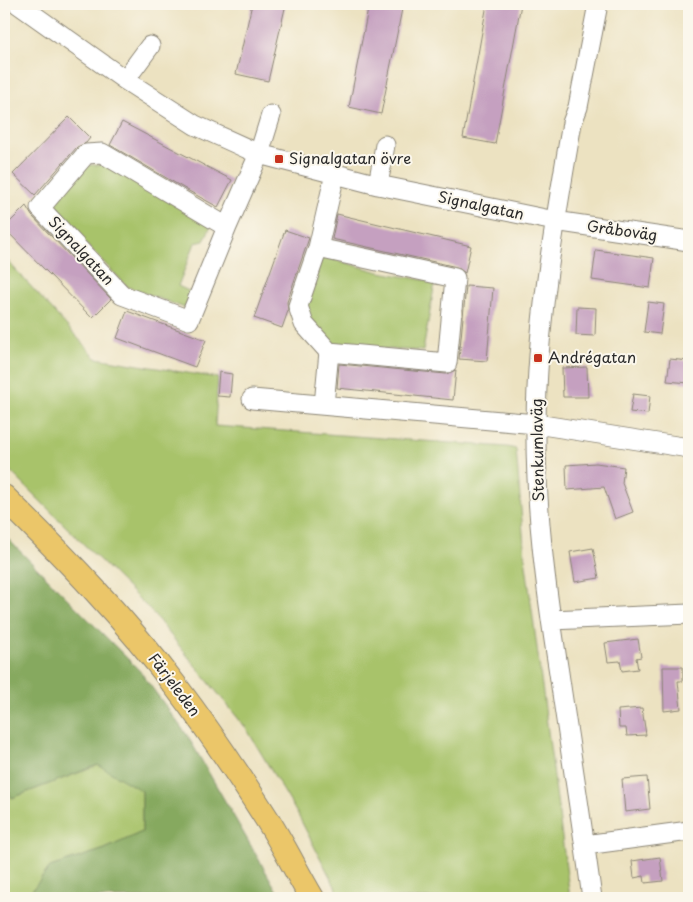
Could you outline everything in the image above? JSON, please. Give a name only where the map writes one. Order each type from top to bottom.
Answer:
[{"type":"main road","name":"Färjeleden","points":[[4,496],[66,559],[132,632],[176,687],[216,741],[266,817],[312,898]]},
{"type":"street","name":"Stenkumlaväg","points":[[592,898],[540,533],[536,424],[538,358],[546,278],[572,123],[578,107],[598,4]]},
{"type":"street","name":"Signalgatan","points":[[22,5],[125,80],[195,125],[259,154],[378,185],[555,221]]},
{"type":"street","points":[[125,80],[150,46]]},
{"type":"street","name":"Signalgatan","points":[[227,227],[102,153],[86,154],[40,208],[122,295],[189,320],[259,154],[271,115]]},
{"type":"street","points":[[378,185],[385,146]]},
{"type":"street","points":[[318,248],[455,278],[447,363],[329,352],[304,324],[298,306],[318,248],[335,174]]},
{"type":"street","name":"Gråboväg","points":[[555,221],[689,241]]},
{"type":"street","points":[[324,406],[329,352]]},
{"type":"street","points":[[252,399],[536,424],[689,448]]},
{"type":"street","points":[[551,620],[689,614]]},
{"type":"street","points":[[585,845],[689,830]]},
{"type":"green space","points":[[87,165],[103,165],[211,226],[204,241],[195,243],[178,286],[191,292],[185,308],[128,287],[50,208]]},
{"type":"green space","points":[[322,256],[379,272],[435,282],[423,351],[335,346],[310,322],[305,306]]},
{"type":"green space","points":[[4,257],[96,358],[218,378],[215,426],[516,449],[525,557],[570,898],[341,898],[298,815],[246,728],[151,611],[4,465]]},
{"type":"green space","points":[[4,535],[139,670],[187,735],[281,898],[26,898],[50,867],[105,849],[142,832],[142,791],[98,765],[12,798],[4,782]]},
{"type":"green space","points":[[99,765],[142,790],[142,832],[105,849],[50,867],[26,898],[4,898],[4,782],[12,798]]},
{"type":"building","points":[[252,4],[286,4],[268,81],[236,74]]},
{"type":"building","points":[[369,4],[403,4],[381,114],[349,107]]},
{"type":"building","points":[[487,4],[521,4],[495,144],[463,138]]},
{"type":"building","points":[[69,117],[90,138],[86,143],[77,147],[35,195],[13,174]]},
{"type":"building","points":[[122,122],[232,180],[218,207],[110,145]]},
{"type":"building","points":[[26,206],[32,216],[111,299],[92,318],[4,228]]},
{"type":"building","points":[[337,214],[471,246],[465,273],[457,267],[332,239]]},
{"type":"building","points":[[285,230],[309,238],[287,302],[288,311],[282,328],[254,318]]},
{"type":"building","points":[[596,250],[654,258],[650,288],[592,280]]},
{"type":"building","points":[[466,286],[493,288],[487,361],[459,359]]},
{"type":"building","points":[[648,302],[664,304],[660,334],[644,332]]},
{"type":"building","points":[[577,307],[596,308],[595,336],[576,335]]},
{"type":"building","points":[[127,311],[206,340],[195,367],[117,338]]},
{"type":"building","points":[[670,359],[689,361],[689,383],[667,381]]},
{"type":"building","points":[[339,364],[446,374],[456,370],[453,400],[337,388]]},
{"type":"building","points":[[587,367],[588,397],[563,397],[562,368]]},
{"type":"building","points":[[219,372],[232,374],[230,397],[217,396]]},
{"type":"building","points":[[633,394],[650,396],[648,414],[630,412]]},
{"type":"building","points":[[596,463],[624,467],[622,483],[633,512],[615,519],[604,487],[567,490],[566,465]]},
{"type":"building","points":[[593,548],[599,578],[575,582],[570,552]]},
{"type":"building","points":[[638,639],[641,657],[636,658],[638,669],[622,671],[620,661],[608,662],[605,643]]},
{"type":"building","points":[[663,667],[683,667],[683,681],[678,681],[681,709],[664,711]]},
{"type":"building","points":[[642,708],[646,735],[627,736],[626,728],[619,728],[618,710]]},
{"type":"building","points":[[647,777],[650,809],[625,812],[622,779]]},
{"type":"building","points":[[660,857],[663,881],[645,883],[644,876],[634,878],[632,861]]},
{"type":"place","name":"Signalgatan övre","points":[[279,159]]},
{"type":"place","name":"Andrégatan","points":[[538,358]]}]
